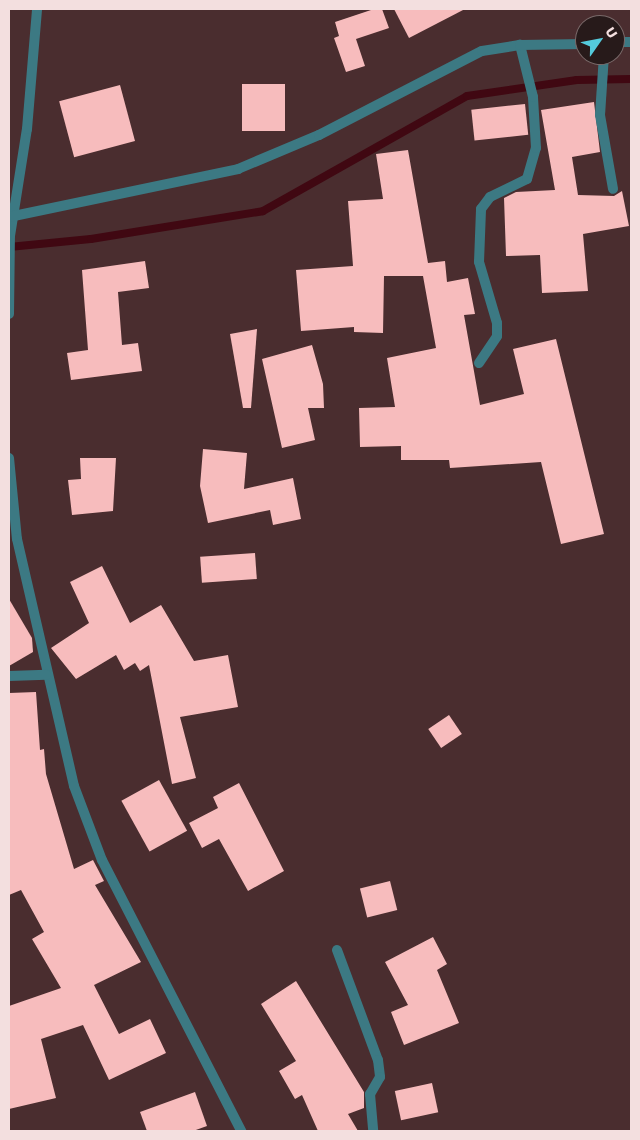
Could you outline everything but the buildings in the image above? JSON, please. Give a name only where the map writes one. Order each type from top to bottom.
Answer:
[{"type":"street","points":[[9,314],[11,217],[27,129],[37,9]]},
{"type":"street","points":[[11,217],[238,168],[319,135],[466,57],[520,44],[575,44]]},
{"type":"street","points":[[479,363],[497,336],[497,323],[479,262],[481,209],[490,197],[521,185],[531,172],[536,141],[533,97],[520,44]]},
{"type":"street","points":[[602,65],[600,115],[613,189]]},
{"type":"street","points":[[9,458],[17,539],[46,675],[74,786],[102,860],[242,1131]]},
{"type":"street","points":[[9,676],[46,675]]},
{"type":"street","points":[[337,950],[378,1060],[380,1078],[370,1094],[372,1131]]},
{"type":"waterway","points":[[9,247],[91,239],[263,211],[467,96],[577,80],[631,79]]}]
